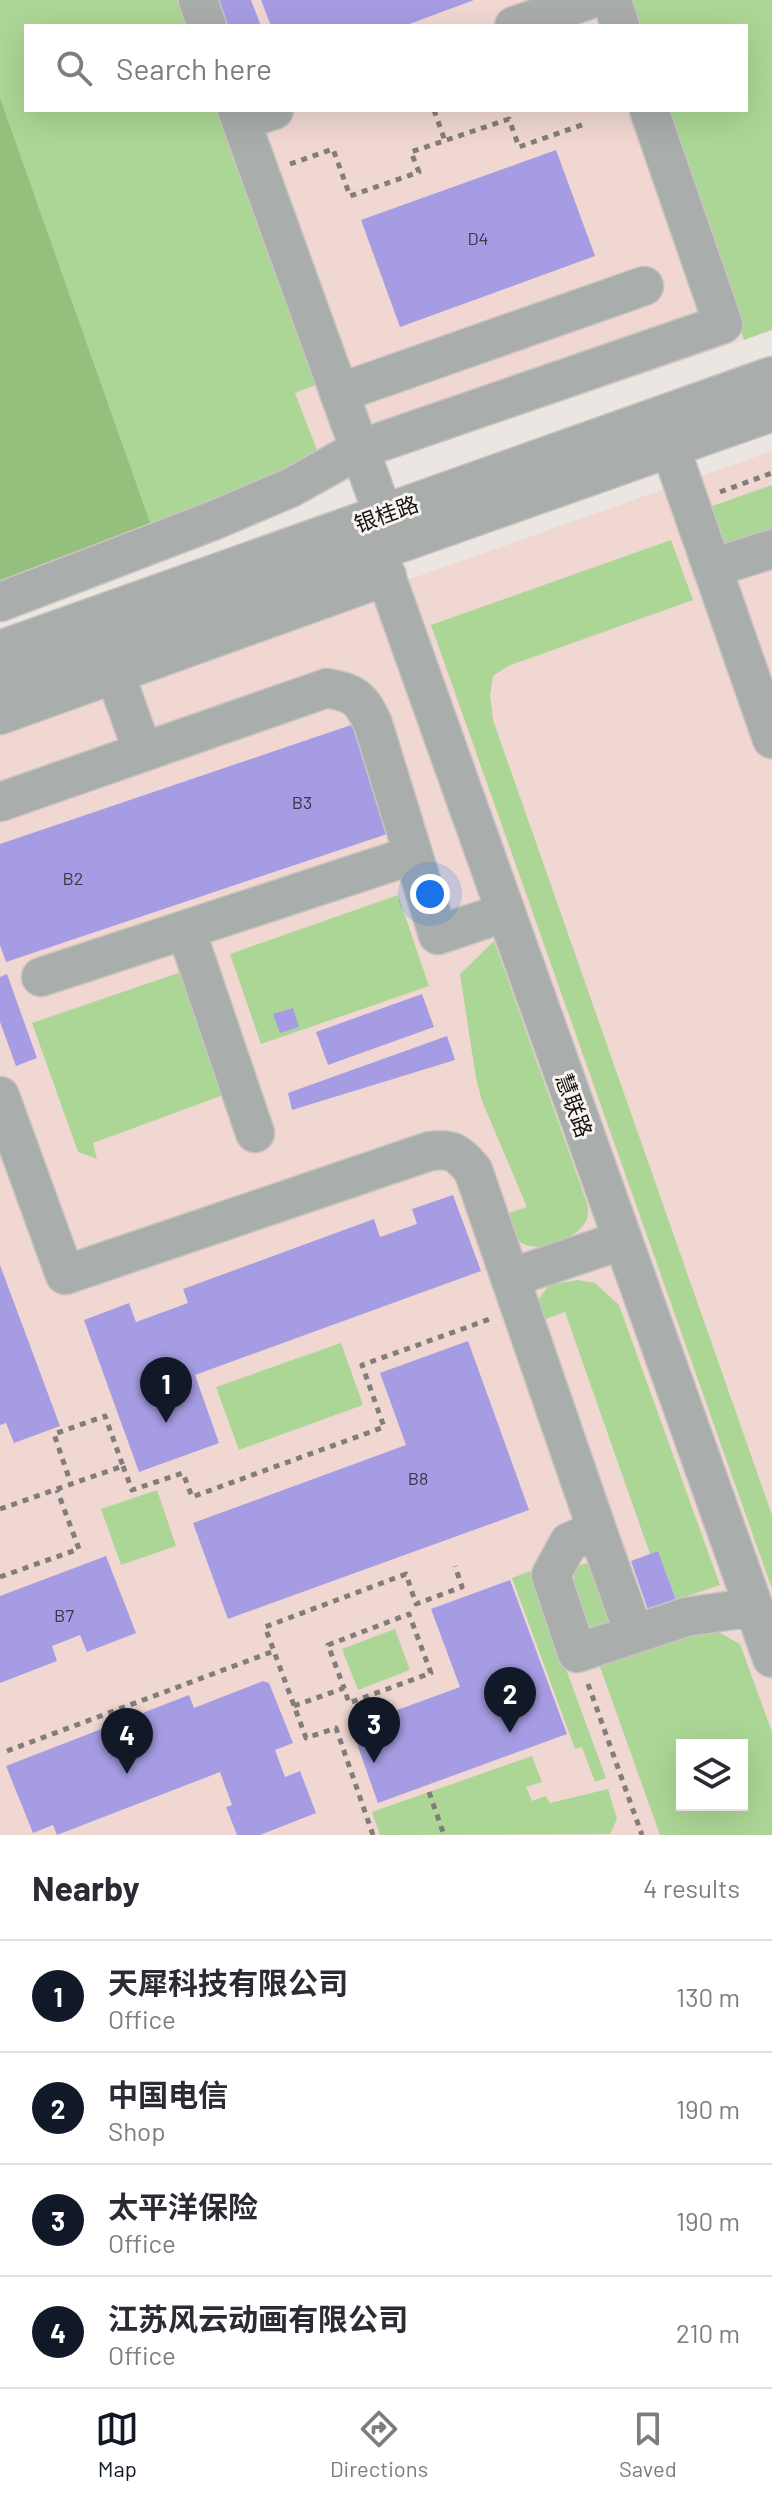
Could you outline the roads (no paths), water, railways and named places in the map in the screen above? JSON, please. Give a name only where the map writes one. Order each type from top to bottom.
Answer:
[{"type":"street","points":[[198,0],[206,24]]},
{"type":"street","points":[[520,24],[588,0]]},
{"type":"street","points":[[612,0],[619,24]]},
{"type":"street","points":[[0,602],[290,488],[360,449],[723,324],[650,112]]},
{"type":"street","name":"慧联路","points":[[251,114],[260,174],[360,449],[382,547],[506,912],[772,1658]]},
{"type":"street","points":[[339,393],[644,286]]},
{"type":"street","name":"银桂路","points":[[0,684],[382,547],[665,432],[772,376]]},
{"type":"street","name":"银桂路","points":[[665,432],[772,412]]},
{"type":"street","points":[[665,432],[772,739]]},
{"type":"street","points":[[0,715],[115,674],[382,547]]},
{"type":"street","name":"银桂路","points":[[0,650],[382,547]]},
{"type":"street","points":[[712,568],[772,549]]},
{"type":"street","points":[[115,674],[143,752]]},
{"type":"street","points":[[0,802],[327,688],[347,691],[364,703],[373,724],[438,935],[506,912]]},
{"type":"street","points":[[41,977],[413,855]]},
{"type":"street","points":[[186,930],[255,1133]]},
{"type":"street","points":[[0,1096],[65,1275],[430,1151],[446,1149],[460,1155],[473,1170],[634,1634]]},
{"type":"street","points":[[516,1293],[623,1240]]},
{"type":"street","points":[[597,1530],[569,1542],[551,1575],[577,1653],[686,1617],[754,1607]]},
{"type":"place","name":"天犀科技有限公司","points":[[166,1423]]},
{"type":"place","name":"中国电信","points":[[510,1733]]},
{"type":"place","name":"太平洋保险","points":[[374,1763]]},
{"type":"place","name":"江苏风云动画有限公司","points":[[127,1774]]}]
